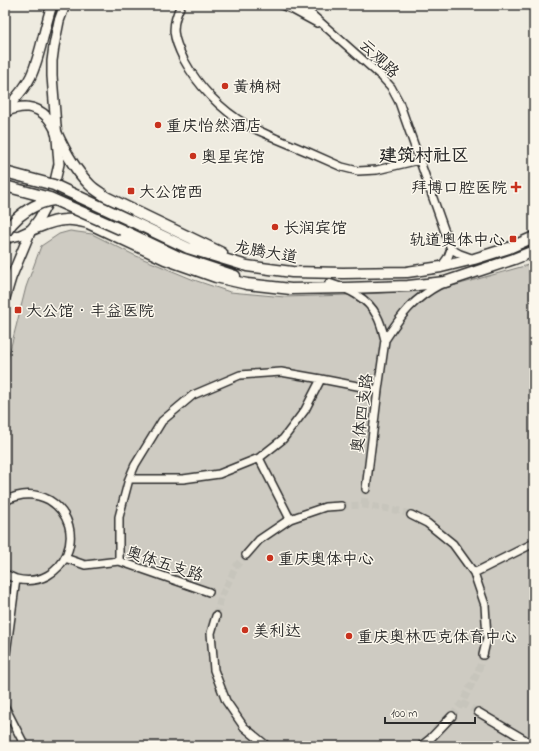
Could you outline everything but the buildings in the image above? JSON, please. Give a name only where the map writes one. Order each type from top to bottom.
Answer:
[{"type":"highway","points":[[56,132],[66,154],[81,175],[92,187],[106,197],[247,266]]},
{"type":"highway","name":"龙腾大道","points":[[5,172],[54,185],[188,248],[247,266],[292,272],[406,272],[441,267],[474,260],[509,248],[534,237]]},
{"type":"highway","name":"龙腾大道","points":[[5,186],[50,198],[182,258],[245,279],[290,283],[329,283],[408,281],[443,278],[478,271],[534,251]]},
{"type":"highway","points":[[5,233],[11,223],[24,212],[39,204],[65,198],[82,198]]},
{"type":"highway","points":[[30,230],[53,222],[65,220],[88,222],[164,259],[216,277],[247,284],[291,289],[408,286],[445,282],[478,271]]},
{"type":"main road","points":[[5,111],[22,91],[31,76],[52,5]]},
{"type":"main road","points":[[5,298],[11,278],[30,230],[39,219],[52,194],[59,164],[52,61],[59,21],[65,5]]},
{"type":"main road","points":[[5,111],[14,108],[27,107],[39,110],[49,119],[56,132]]},
{"type":"main road","points":[[5,237],[8,238],[20,235],[30,230]]},
{"type":"street","points":[[181,5],[174,23],[174,35],[188,68],[202,87],[219,104],[248,126],[342,167],[358,171],[377,170],[420,160]]},
{"type":"street","name":"云观路","points":[[281,5],[295,8],[329,30]]},
{"type":"street","name":"云观路","points":[[301,5],[381,76],[392,88],[399,102],[451,249]]},
{"type":"street","points":[[441,267],[448,257],[451,249],[474,260]]},
{"type":"street","points":[[385,340],[394,326],[418,299],[445,282]]},
{"type":"street","points":[[329,283],[346,288],[362,298],[371,307],[379,320],[385,340]]},
{"type":"street","name":"奥体四支路","points":[[366,489],[385,340]]},
{"type":"street","points":[[119,561],[118,517],[129,479],[135,465],[162,421],[193,395],[240,375],[281,372],[378,390]]},
{"type":"street","points":[[129,479],[184,479],[219,474],[259,458],[283,440],[305,410],[321,379]]},
{"type":"street","points":[[259,458],[290,519]]},
{"type":"street","points":[[5,501],[15,496],[29,494],[43,497],[56,505],[65,516],[70,530],[70,544],[65,558],[56,569],[44,577],[30,580],[16,579],[5,574]]},
{"type":"street","points":[[246,555],[259,540],[290,519],[325,507],[340,506]]},
{"type":"street","points":[[411,515],[427,523],[453,544],[474,573],[485,605],[487,638],[483,655]]},
{"type":"street","points":[[474,573],[534,543]]},
{"type":"street","name":"奥体五支路","points":[[65,558],[85,565],[119,561],[209,592]]},
{"type":"street","points":[[5,661],[16,579]]},
{"type":"street","points":[[216,616],[211,633],[214,670],[226,701],[244,727],[267,746]]},
{"type":"street","points":[[5,707],[24,744]]},
{"type":"street","points":[[478,712],[534,745]]},
{"type":"street","points":[[421,746],[430,739],[452,716]]},
{"type":"shaded area","name":"重庆奥体中心","points":[[70,231],[92,234],[134,255],[194,280],[230,292],[285,297],[442,289],[534,262],[534,746],[5,746],[5,370],[26,287],[41,246],[59,234]]},
{"type":"tunnel","points":[[364,505],[366,489]]},
{"type":"tunnel","points":[[341,506],[364,505],[401,511],[411,515]]},
{"type":"tunnel","points":[[216,616],[221,597],[237,565],[246,555]]},
{"type":"tunnel","points":[[452,716],[462,703],[478,672],[483,655]]},
{"type":"tunnel","points":[[462,703],[478,712]]},
{"type":"place","name":"黄桷树","points":[[225,86]]},
{"type":"place","name":"重庆怡然酒店","points":[[158,125]]},
{"type":"place","name":"奥星宾馆","points":[[193,156]]},
{"type":"place","name":"拜博口腔医院","points":[[516,187]]},
{"type":"place","name":"大公馆西","points":[[131,191]]},
{"type":"place","name":"长润宾馆","points":[[275,227]]},
{"type":"place","name":"轨道奥体中心","points":[[513,239]]},
{"type":"place","name":"大公馆‧丰益医院","points":[[18,310]]},
{"type":"place","name":"重庆奥体中心","points":[[270,558]]},
{"type":"place","name":"美利达","points":[[245,630]]},
{"type":"place","name":"重庆奥林匹克体育中心","points":[[349,636]]},
{"type":"district","name":"建筑村社区","points":[[424,155]]}]
